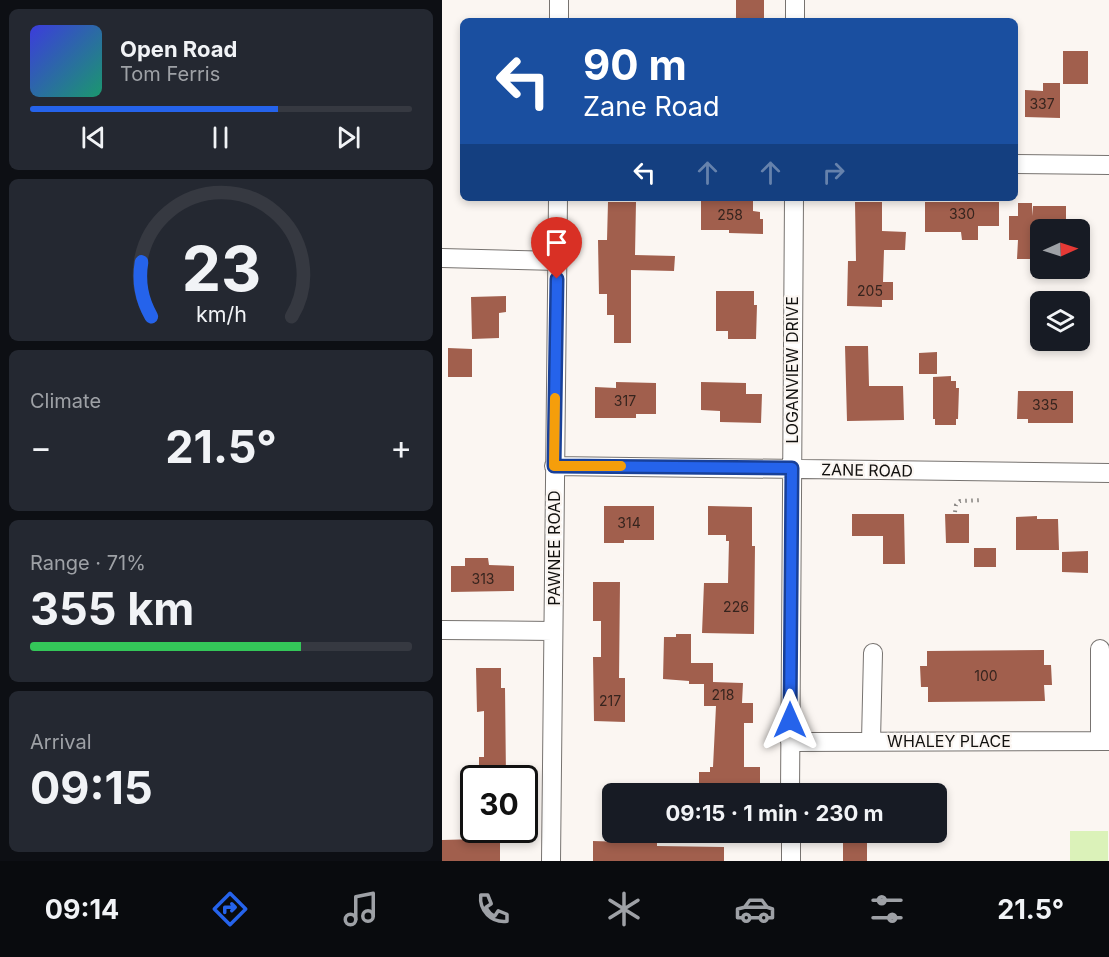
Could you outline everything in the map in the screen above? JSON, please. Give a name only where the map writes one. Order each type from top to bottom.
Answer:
[{"type":"street","points":[[559,0],[559,18]]},
{"type":"street","points":[[795,0],[795,18]]},
{"type":"street","points":[[1018,164],[1108,165]]},
{"type":"street","name":"PAWNEE ROAD","points":[[551,861],[558,201]]},
{"type":"street","name":"LOGANVIEW DRIVE","points":[[790,783],[794,201]]},
{"type":"street","points":[[442,258],[558,261]]},
{"type":"street","name":"ZANE ROAD","points":[[554,466],[1108,473]]},
{"type":"street","points":[[442,630],[553,631]]},
{"type":"street","points":[[1100,649],[1104,741]]},
{"type":"street","points":[[871,741],[872,652]]},
{"type":"street","name":"WHALEY PLACE","points":[[790,742],[1104,741]]},
{"type":"street","points":[[791,843],[791,861]]},
{"type":"path","points":[[955,512],[956,505],[960,501],[982,500]]},
{"type":"green space","points":[[1070,831],[1108,831],[1108,861],[1070,861]]},
{"type":"building","points":[[736,0],[764,0],[764,18],[736,18]]},
{"type":"building","points":[[1063,51],[1088,51],[1088,84],[1063,84]]},
{"type":"building","points":[[1043,83],[1060,83],[1060,118],[1025,117],[1025,90],[1043,91]]},
{"type":"building","points":[[701,201],[753,201],[753,211],[760,212],[760,219],[763,219],[763,234],[729,233],[729,230],[701,230]]},
{"type":"building","points":[[608,202],[636,202],[635,255],[675,256],[674,271],[631,270],[631,343],[614,343],[614,315],[607,315],[607,294],[599,294],[598,240],[607,240]]},
{"type":"building","points":[[855,202],[882,202],[882,231],[906,232],[905,250],[884,250],[883,282],[893,282],[893,300],[882,300],[882,307],[847,306],[848,261],[856,261]]},
{"type":"building","points":[[925,202],[999,202],[999,226],[978,226],[978,240],[962,240],[961,232],[925,232]]},
{"type":"building","points":[[1018,203],[1032,203],[1032,216],[1033,206],[1066,206],[1066,219],[1030,219],[1030,259],[1017,259],[1018,240],[1009,240],[1009,216],[1018,216]]},
{"type":"building","points":[[716,291],[754,291],[754,305],[757,305],[756,339],[728,339],[728,331],[716,331]]},
{"type":"building","points":[[506,296],[506,312],[499,313],[499,338],[472,339],[471,297]]},
{"type":"building","points":[[845,346],[868,346],[869,386],[903,386],[904,420],[847,421]]},
{"type":"building","points":[[448,348],[472,349],[472,377],[448,377]]},
{"type":"building","points":[[937,352],[937,374],[919,374],[919,353]]},
{"type":"building","points":[[951,376],[951,381],[956,381],[956,388],[959,388],[958,419],[956,419],[956,425],[935,425],[933,377]]},
{"type":"building","points":[[616,382],[656,383],[656,414],[636,414],[636,418],[595,418],[595,387],[616,388]]},
{"type":"building","points":[[701,382],[746,383],[746,394],[762,394],[761,423],[720,422],[720,411],[701,410]]},
{"type":"building","points":[[1018,391],[1073,391],[1073,423],[1028,423],[1028,419],[1017,419]]},
{"type":"building","points":[[604,506],[654,506],[654,540],[604,543]]},
{"type":"building","points":[[708,506],[752,507],[752,546],[755,546],[754,634],[702,633],[704,583],[728,583],[729,541],[726,541],[726,535],[708,535]]},
{"type":"building","points":[[852,514],[904,514],[905,564],[883,564],[883,536],[852,536]]},
{"type":"building","points":[[945,514],[969,514],[969,543],[946,543]]},
{"type":"building","points":[[1037,516],[1037,519],[1058,519],[1059,550],[1016,550],[1016,517]]},
{"type":"building","points":[[974,548],[996,548],[996,567],[974,567]]},
{"type":"building","points":[[1088,551],[1088,573],[1062,572],[1062,552]]},
{"type":"building","points":[[465,558],[488,558],[489,565],[514,566],[514,591],[451,592],[451,566],[465,566]]},
{"type":"building","points":[[593,582],[620,582],[619,678],[625,678],[625,722],[594,721],[593,657],[601,657],[601,621],[593,621]]},
{"type":"building","points":[[676,634],[691,634],[691,663],[713,663],[713,682],[743,683],[742,703],[753,703],[753,723],[744,723],[744,767],[760,767],[760,783],[699,783],[699,772],[710,772],[710,767],[713,767],[716,706],[704,706],[704,684],[689,684],[689,681],[663,679],[664,637],[676,637]]},
{"type":"building","points":[[1044,650],[1044,665],[1051,665],[1052,685],[1044,685],[1045,701],[928,702],[928,687],[921,687],[920,666],[927,666],[927,651]]},
{"type":"building","points":[[476,668],[501,668],[501,688],[505,688],[506,765],[479,765],[479,757],[484,757],[484,711],[477,712]]},
{"type":"building","points":[[442,840],[460,840],[460,843],[500,843],[500,861],[442,861]]},
{"type":"building","points":[[593,841],[657,843],[657,846],[724,847],[724,861],[593,861]]},
{"type":"building","points":[[843,843],[867,843],[867,861],[843,861]]},
{"type":"slow traffic","points":[[555,398],[554,466],[621,466]]},
{"type":"route","points":[[557,279],[554,466],[792,468],[790,720]]}]
